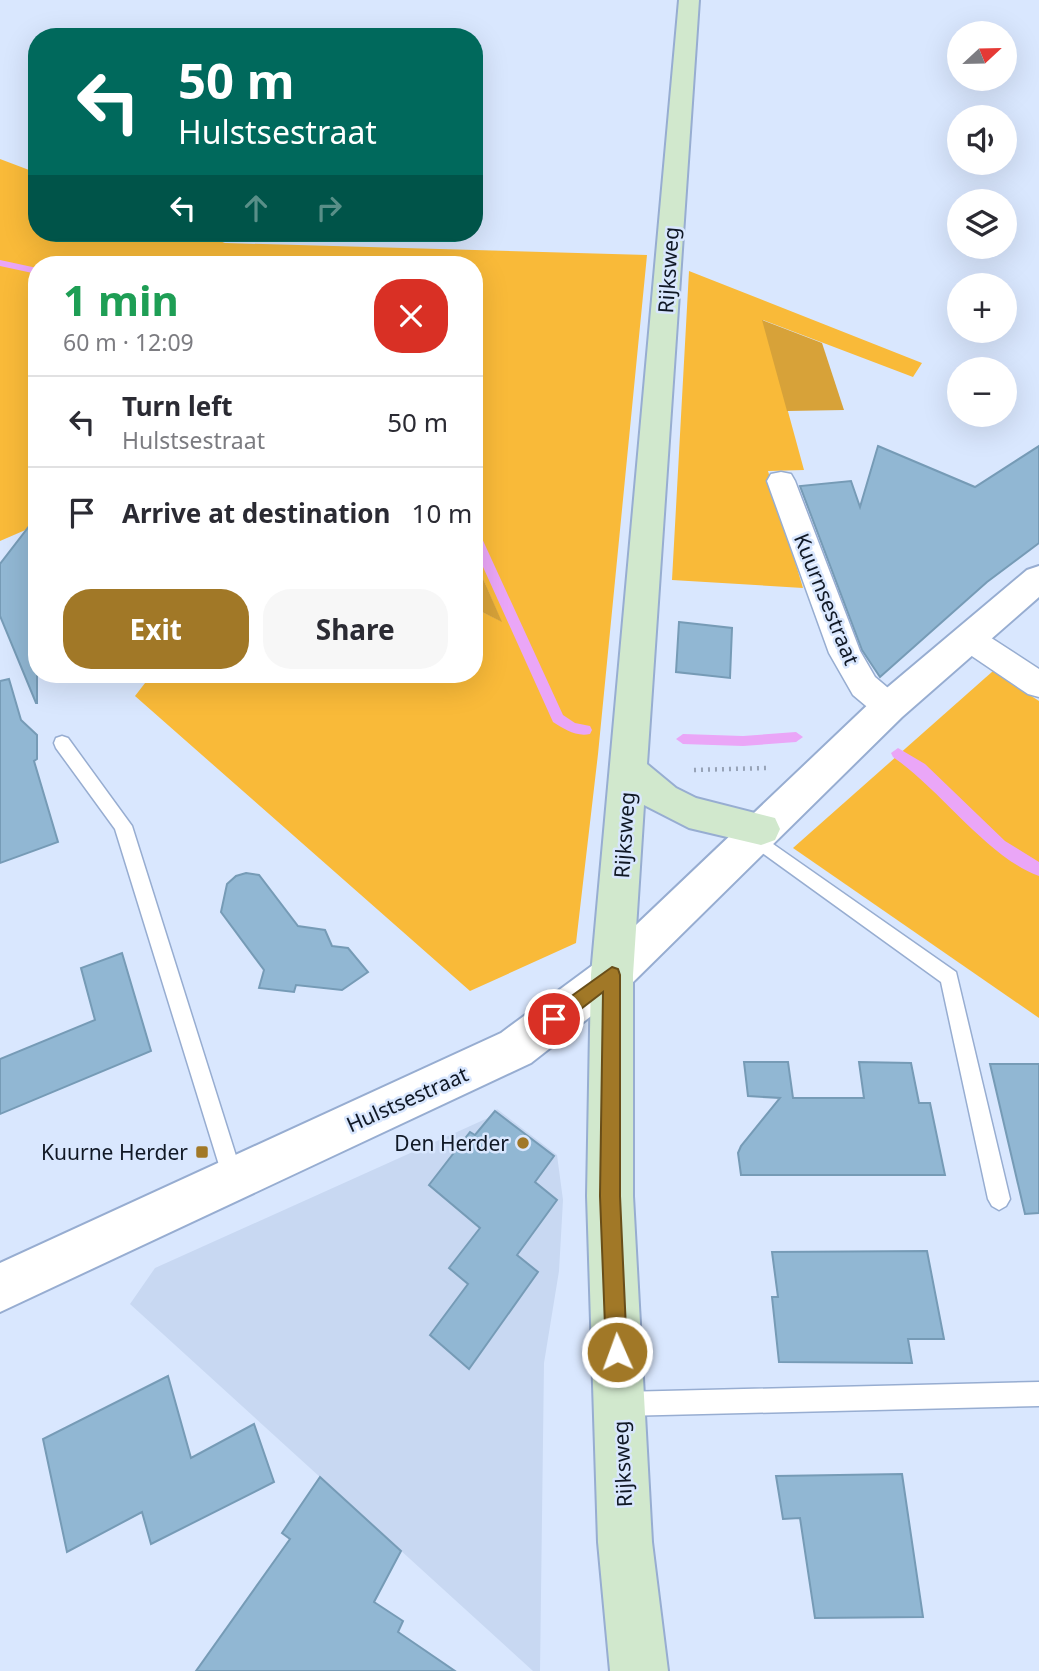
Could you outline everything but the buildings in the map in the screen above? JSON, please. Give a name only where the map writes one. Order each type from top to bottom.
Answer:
[{"type":"main road","name":"Rijksweg","points":[[639,1671],[625,1542],[610,1196],[612,975],[689,0]]},
{"type":"main road","points":[[629,770],[663,799],[689,812],[757,833]]},
{"type":"street","name":"Kuurnsestraat","points":[[781,481],[845,653],[864,686],[889,707]]},
{"type":"street","points":[[757,833],[889,707],[1039,578]]},
{"type":"street","points":[[968,638],[1039,685]]},
{"type":"street","name":"Hulstsestraat","points":[[0,1288],[516,1048],[612,975],[757,833]]},
{"type":"lane","points":[[62,743],[123,826],[233,1178]]},
{"type":"lane","points":[[757,833],[949,978],[999,1199]]},
{"type":"lane","points":[[619,1404],[1039,1394]]},
{"type":"path","points":[[629,770],[771,768]]},
{"type":"shaded area","points":[[0,159],[28,170],[28,242],[222,242],[647,255],[598,754],[576,943],[470,991],[135,696],[145,683],[483,683],[483,612],[501,621],[483,579],[483,256],[28,256],[28,529],[0,541]]},
{"type":"shaded area","points":[[689,271],[922,363],[913,377],[763,320],[804,470],[768,471],[803,588],[672,580]]},
{"type":"shaded area","points":[[762,320],[822,343],[844,410],[787,411]]},
{"type":"shaded area","points":[[483,579],[502,622],[483,612]]},
{"type":"shaded area","points":[[993,671],[1039,701],[1039,1018],[793,848]]},
{"type":"shaded area","points":[[497,1109],[557,1155],[563,1200],[559,1271],[544,1363],[540,1671],[533,1671],[130,1304],[155,1268],[490,1117]]},
{"type":"waterway","points":[[0,263],[28,269]]},
{"type":"waterway","points":[[483,554],[558,718],[571,727],[585,730]]},
{"type":"waterway","points":[[683,739],[743,741],[796,737]]},
{"type":"waterway","points":[[898,753],[920,768],[1000,845],[1039,870]]},
{"type":"place","name":"Den Herder","points":[[523,1143]]},
{"type":"place","name":"Kuurne Herder","points":[[202,1152]]},
{"type":"route","points":[[554,1019],[612,975],[610,1196],[617,1352]]}]
